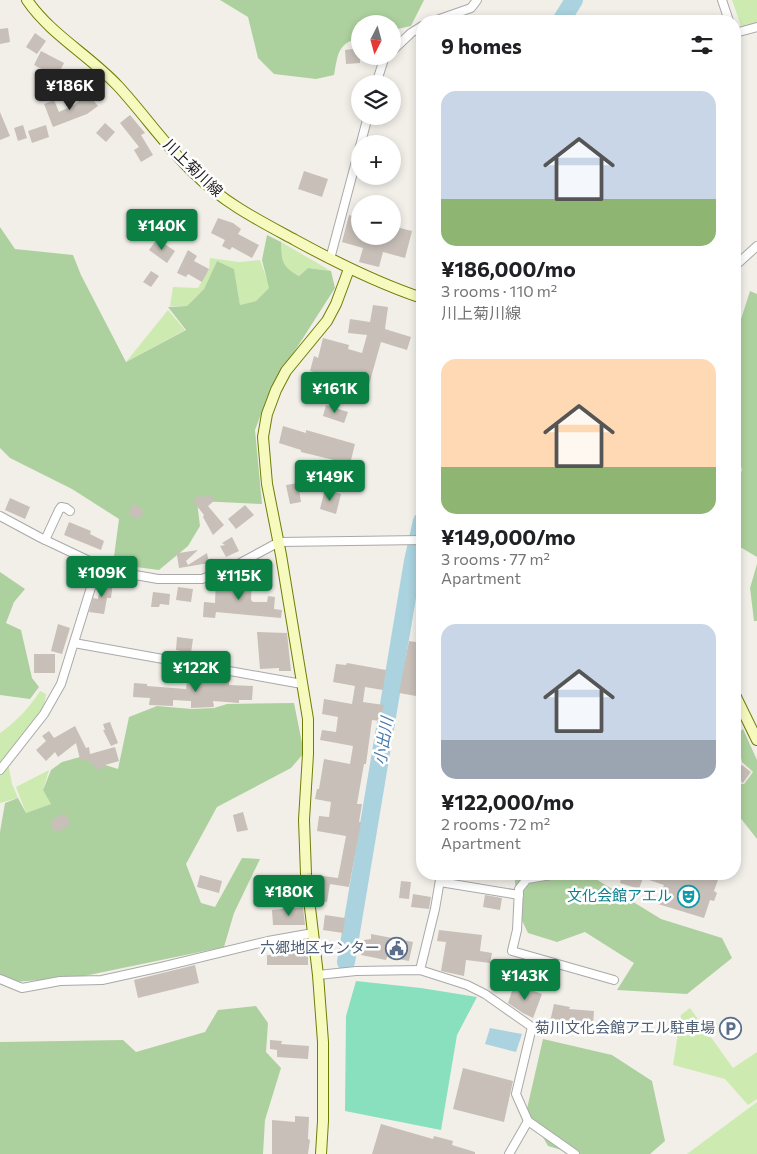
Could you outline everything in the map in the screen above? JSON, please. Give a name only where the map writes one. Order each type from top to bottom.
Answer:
[{"type":"street","name":"川上菊川線","points":[[27,0],[37,15],[117,85],[194,174],[218,195],[246,214],[349,269],[416,296]]},
{"type":"street","points":[[451,15],[471,8],[476,0]]},
{"type":"street","points":[[722,0],[727,15]]},
{"type":"street","points":[[741,31],[757,27]]},
{"type":"street","points":[[401,42],[416,30]]},
{"type":"street","points":[[330,259],[365,125]]},
{"type":"street","points":[[741,261],[757,246]]},
{"type":"street","points":[[321,1154],[324,1042],[306,874],[304,820],[308,719],[279,542],[264,466],[263,437],[267,414],[276,390],[286,371],[327,321],[336,304],[349,269]]},
{"type":"street","points":[[45,540],[59,510],[66,508],[70,511]]},
{"type":"street","points":[[0,516],[98,565],[118,572],[158,579],[202,579],[231,568],[279,542],[416,540]]},
{"type":"street","points":[[0,770],[44,714],[61,684],[98,565]]},
{"type":"street","points":[[74,643],[302,684]]},
{"type":"street","points":[[741,707],[757,740]]},
{"type":"street","points":[[526,880],[520,889],[517,930],[512,951],[614,980]]},
{"type":"street","points":[[420,970],[440,882],[519,895]]},
{"type":"street","points":[[0,980],[22,988],[60,981],[102,980],[268,940],[313,933]]},
{"type":"street","points":[[318,975],[356,970],[420,970],[467,985],[485,994],[532,1027],[516,1094],[528,1121],[576,1154]]},
{"type":"street","points":[[509,1154],[528,1121]]},
{"type":"green space","points":[[220,0],[424,0],[411,26],[401,28],[401,15],[351,15],[351,41],[340,51],[334,75],[316,79],[274,74],[258,58],[248,17]]},
{"type":"green space","points":[[732,0],[757,0],[757,24],[742,29],[741,15],[737,15]]},
{"type":"green space","points":[[0,227],[15,249],[73,255],[81,275],[126,362],[186,330],[168,307],[187,306],[204,289],[217,261],[234,269],[240,305],[256,301],[269,288],[262,260],[267,235],[281,242],[286,266],[299,276],[308,268],[331,271],[335,288],[271,388],[255,430],[262,504],[197,501],[200,526],[188,546],[159,570],[113,564],[119,519],[72,489],[10,458],[0,448]]},
{"type":"green space","points":[[281,242],[331,271],[308,268],[299,276],[286,266]]},
{"type":"green space","points":[[210,258],[239,262],[260,260],[270,288],[256,301],[240,305],[234,269],[217,261],[204,289],[187,306],[170,306],[173,287],[198,288],[209,269]]},
{"type":"green space","points":[[750,291],[757,294],[757,557],[741,548],[741,319]]},
{"type":"green space","points":[[168,310],[185,330],[126,362]]},
{"type":"green space","points":[[757,564],[757,621],[754,621],[750,588]]},
{"type":"green space","points":[[0,572],[25,589],[14,602],[6,623],[21,630],[32,678],[39,687],[30,699],[0,695]]},
{"type":"green space","points":[[40,691],[46,694],[44,706],[7,757],[12,784],[18,798],[0,803],[0,733],[22,714]]},
{"type":"green space","points":[[294,703],[304,753],[291,768],[217,807],[186,864],[201,903],[215,907],[242,858],[260,859],[234,913],[224,947],[60,981],[41,980],[0,983],[0,832],[5,803],[18,798],[26,813],[51,804],[43,790],[51,770],[62,762],[80,757],[118,769],[129,717],[157,706],[192,709],[214,708],[227,704]]},
{"type":"green space","points":[[743,729],[757,760],[757,839],[741,819],[741,784],[744,784],[753,772],[742,762],[741,730]]},
{"type":"green space","points":[[49,770],[43,790],[52,804],[26,813],[16,787]]},
{"type":"green space","points":[[515,880],[598,880],[661,919],[722,938],[732,958],[687,994],[617,990],[634,963],[585,932],[557,942],[528,933],[516,908]]},
{"type":"green space","points":[[356,981],[421,988],[477,997],[457,1035],[441,1130],[345,1111],[346,1016]]},
{"type":"green space","points":[[256,1006],[268,1023],[266,1052],[281,1068],[265,1120],[263,1154],[0,1154],[0,1042],[123,1040],[136,1052],[205,1032],[218,1010]]},
{"type":"green space","points":[[690,1008],[733,1068],[757,1052],[757,1099],[748,1105],[725,1079],[673,1065],[681,1015]]},
{"type":"green space","points":[[543,1039],[612,1055],[652,1081],[665,1141],[650,1154],[575,1154],[548,1146],[536,1125],[526,1113]]},
{"type":"green space","points":[[757,1102],[757,1154],[687,1154]]},
{"type":"water","points":[[490,1028],[522,1034],[516,1052],[485,1044]]},
{"type":"building","points":[[8,28],[10,42],[0,44],[0,29]]},
{"type":"building","points":[[35,33],[46,41],[37,54],[26,47]]},
{"type":"building","points":[[351,49],[351,64],[346,64],[345,50]]},
{"type":"building","points":[[41,51],[64,63],[57,77],[34,65]]},
{"type":"building","points":[[88,94],[98,106],[87,114],[53,127],[44,104],[54,100],[59,112],[74,105]]},
{"type":"building","points":[[0,112],[10,136],[0,140]]},
{"type":"building","points":[[130,115],[145,133],[141,135],[153,155],[141,162],[134,150],[139,147],[120,123]]},
{"type":"building","points":[[105,123],[115,132],[106,142],[96,133]]},
{"type":"building","points":[[23,125],[27,138],[18,141],[14,128]]},
{"type":"building","points":[[46,125],[49,137],[32,143],[28,131]]},
{"type":"building","points":[[304,171],[328,179],[322,197],[298,189]]},
{"type":"building","points":[[349,215],[351,216],[351,245],[342,242]]},
{"type":"building","points":[[218,218],[233,223],[241,229],[238,234],[259,245],[252,258],[232,247],[230,250],[222,246],[225,240],[211,233]]},
{"type":"building","points":[[401,228],[412,231],[405,258],[383,252],[379,267],[359,262],[363,248],[352,245],[401,245]]},
{"type":"building","points":[[157,239],[175,251],[167,263],[149,250]]},
{"type":"building","points":[[188,250],[197,256],[194,261],[209,269],[202,282],[188,274],[186,277],[177,273]]},
{"type":"building","points":[[151,271],[159,276],[151,287],[143,282]]},
{"type":"building","points":[[373,305],[388,307],[385,329],[411,337],[407,350],[381,342],[366,395],[354,392],[356,387],[342,383],[344,380],[310,371],[314,356],[318,358],[323,338],[349,345],[348,349],[362,353],[367,335],[348,333],[350,319],[370,322]]},
{"type":"building","points":[[326,405],[348,412],[344,423],[323,416]]},
{"type":"building","points":[[283,426],[306,433],[306,430],[355,444],[350,464],[301,452],[301,450],[279,443]]},
{"type":"building","points":[[298,483],[301,502],[290,504],[286,485]]},
{"type":"building","points":[[325,489],[341,494],[336,514],[320,509]]},
{"type":"building","points":[[208,494],[215,500],[208,506],[224,525],[213,535],[203,517],[204,515],[193,501],[200,495],[203,498]]},
{"type":"building","points":[[10,498],[30,507],[25,519],[5,510]]},
{"type":"building","points":[[134,504],[144,511],[138,520],[128,513]]},
{"type":"building","points":[[245,505],[254,515],[236,529],[228,519]]},
{"type":"building","points":[[69,522],[91,531],[90,534],[104,541],[101,550],[64,535]]},
{"type":"building","points":[[232,537],[239,551],[226,557],[220,546],[225,545],[222,543]]},
{"type":"building","points":[[176,549],[179,553],[198,550],[186,561],[188,565],[207,553],[209,563],[179,568]]},
{"type":"building","points":[[237,578],[252,579],[251,600],[253,602],[267,602],[268,596],[275,597],[274,609],[282,610],[281,618],[216,612],[215,618],[203,617],[204,602],[215,603],[216,580],[237,581]]},
{"type":"building","points":[[101,581],[113,582],[111,598],[107,598],[104,614],[89,612],[93,598],[98,599]]},
{"type":"building","points":[[178,587],[193,589],[191,602],[176,600]]},
{"type":"building","points":[[153,592],[170,594],[169,605],[160,604],[159,607],[151,607]]},
{"type":"building","points":[[58,624],[70,628],[62,654],[51,651]]},
{"type":"building","points":[[257,632],[287,633],[291,671],[279,671],[279,668],[260,669]]},
{"type":"building","points":[[177,637],[193,639],[191,653],[176,650]]},
{"type":"building","points":[[409,641],[416,642],[416,696],[399,693]]},
{"type":"building","points":[[34,654],[55,654],[55,673],[34,673]]},
{"type":"building","points":[[347,663],[386,670],[383,690],[365,687],[363,702],[384,705],[380,721],[372,720],[366,764],[364,764],[357,804],[362,804],[359,822],[361,822],[349,887],[330,884],[327,902],[318,900],[321,882],[315,881],[316,875],[338,878],[346,836],[317,831],[319,816],[329,817],[331,802],[315,799],[317,789],[319,789],[324,759],[350,764],[353,746],[320,740],[322,730],[336,732],[338,717],[322,714],[324,699],[352,704],[355,686],[333,682],[336,664],[346,665]]},
{"type":"building","points":[[209,676],[229,677],[229,685],[253,686],[252,700],[239,700],[239,703],[213,701],[214,707],[191,708],[191,701],[173,700],[173,706],[149,705],[150,698],[133,697],[134,683],[186,689],[187,681],[205,683]]},
{"type":"building","points":[[110,722],[118,743],[111,746],[103,730],[105,730],[103,724]]},
{"type":"building","points":[[75,726],[86,748],[89,747],[90,754],[115,747],[119,761],[96,770],[92,763],[80,759],[76,743],[58,757],[55,752],[46,761],[36,750],[46,741],[42,736],[49,731],[54,738]]},
{"type":"building","points":[[741,766],[751,772],[743,783],[741,782]]},
{"type":"building","points":[[243,812],[248,830],[237,832],[233,815]]},
{"type":"building","points":[[64,813],[71,824],[56,833],[50,822]]},
{"type":"building","points":[[200,875],[222,881],[219,893],[197,887]]},
{"type":"building","name":"文化会館アエル","points":[[621,880],[642,880],[639,889],[620,883]]},
{"type":"building","name":"文化会館アエル","points":[[649,880],[718,880],[714,891],[717,893],[714,901],[710,900],[704,918],[658,904],[664,885]]},
{"type":"building","points":[[401,881],[411,882],[409,899],[399,898]]},
{"type":"building","points":[[413,894],[431,897],[429,909],[411,907]]},
{"type":"building","points":[[485,895],[502,898],[500,910],[483,907]]},
{"type":"building","points":[[303,907],[305,925],[273,925],[272,910]]},
{"type":"building","points":[[325,915],[345,918],[343,933],[323,930]]},
{"type":"building","points":[[439,930],[482,935],[480,951],[492,953],[490,963],[466,960],[464,976],[441,971],[446,942],[437,941]]},
{"type":"building","points":[[371,934],[413,942],[409,961],[387,957],[386,960],[361,955],[364,940],[371,939]]},
{"type":"building","points":[[277,948],[298,950],[298,953],[308,953],[308,965],[267,965],[267,955],[277,955]]},
{"type":"building","points":[[195,965],[199,983],[138,998],[134,980]]},
{"type":"building","points":[[513,988],[530,993],[531,990],[542,994],[533,1018],[508,1003]]},
{"type":"building","points":[[554,1004],[570,1007],[569,1009],[594,1011],[593,1027],[566,1026],[550,1022]]},
{"type":"building","points":[[270,1040],[282,1041],[281,1044],[309,1046],[308,1059],[277,1057],[277,1050],[270,1049]]},
{"type":"building","points":[[463,1068],[513,1081],[504,1122],[453,1109]]},
{"type":"building","points":[[295,1116],[309,1117],[308,1139],[310,1140],[308,1154],[272,1154],[272,1120],[295,1122]]},
{"type":"building","points":[[381,1124],[433,1139],[434,1136],[453,1141],[452,1145],[475,1152],[475,1154],[372,1154]]},
{"type":"waterway","name":"小出川","points":[[565,15],[574,0]]},
{"type":"waterway","name":"小出川","points":[[346,962],[416,548]]},
{"type":"place","name":"文化会館アエル","points":[[688,896]]},
{"type":"place","name":"六郷地区センター","points":[[396,948]]},
{"type":"place","name":"菊川文化会館アエル駐車場","points":[[731,1028]]}]
